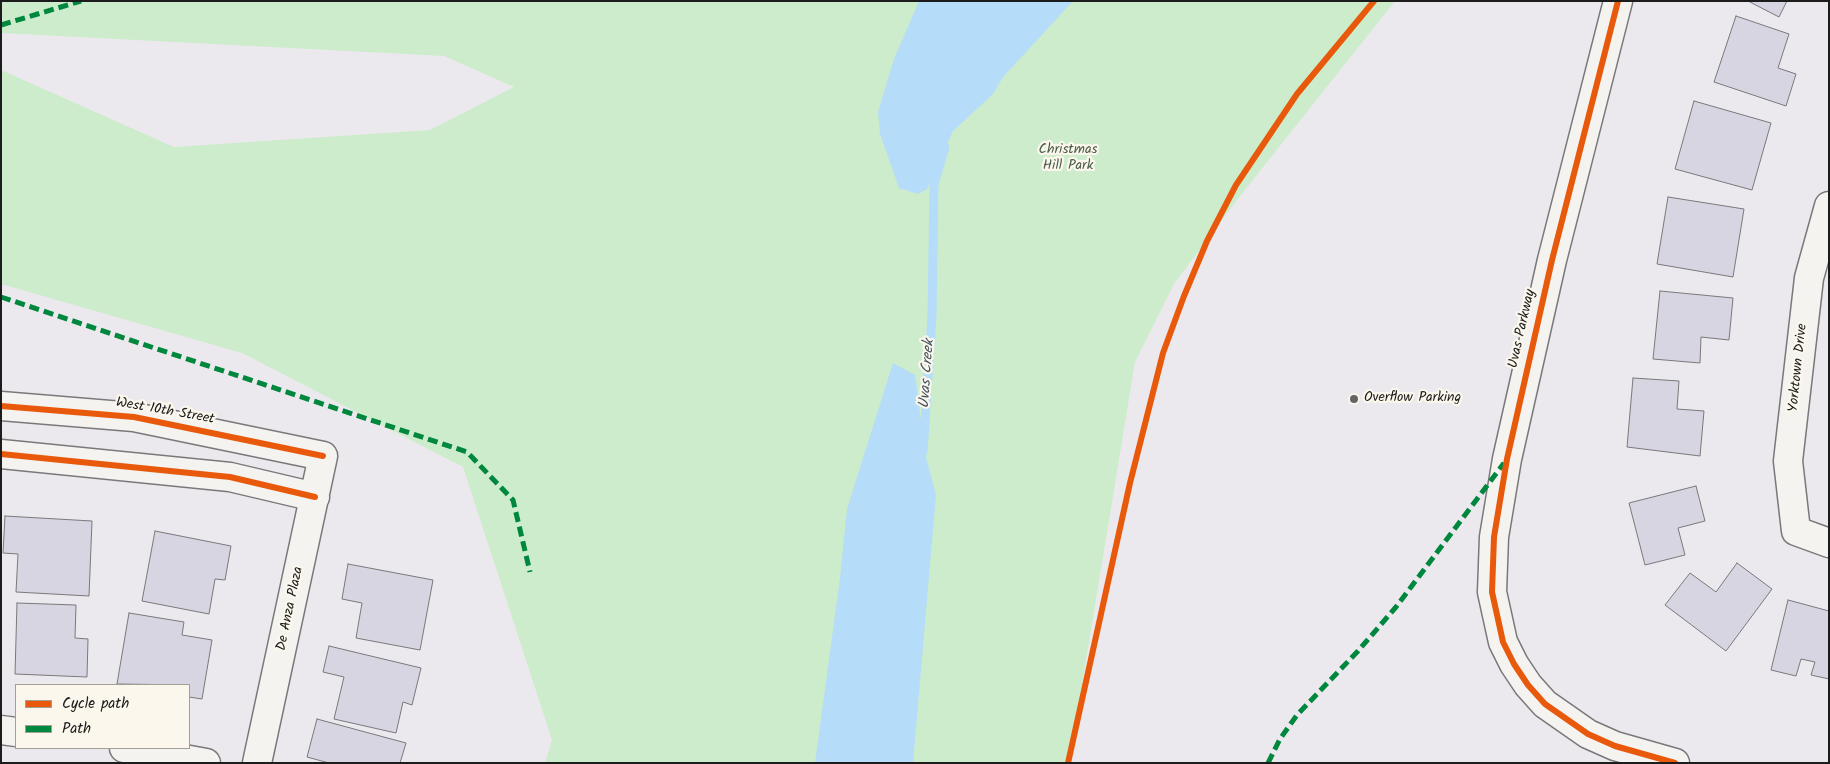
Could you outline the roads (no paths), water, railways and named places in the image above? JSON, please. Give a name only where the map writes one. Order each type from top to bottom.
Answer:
[{"type":"street","name":"Uvas Parkway","points":[[1618,1],[1552,260],[1500,497],[1494,537],[1492,592],[1503,642],[1514,664],[1528,685],[1545,704],[1564,719],[1615,746],[1675,763]]},
{"type":"street","name":"Yorktown Drive","points":[[1829,206],[1809,278],[1788,461],[1796,531],[1829,543]]},
{"type":"street","name":"West 10th Street","points":[[1,406],[134,417],[323,456]]},
{"type":"street","points":[[1,454],[230,477],[315,497]]},
{"type":"street","name":"De Anza Plaza","points":[[257,763],[323,456]]},
{"type":"street","points":[[1,730],[15,732]]},
{"type":"street","points":[[129,749],[206,763]]},
{"type":"water","points":[[919,1],[1073,1],[1003,77],[993,94],[953,131],[927,189],[918,194],[899,188],[880,134],[878,112],[894,59]]},
{"type":"water","points":[[893,363],[915,375],[925,453],[936,495],[913,763],[815,763],[840,578],[847,509]]},
{"type":"waterway","name":"Uvas Creek","points":[[923,452],[932,316],[934,184],[945,147]]},
{"type":"place","name":"Overflow Parking","points":[[1354,399]]},
{"type":"park label","name":"Christmas Hill Park","points":[[1068,160]]}]
